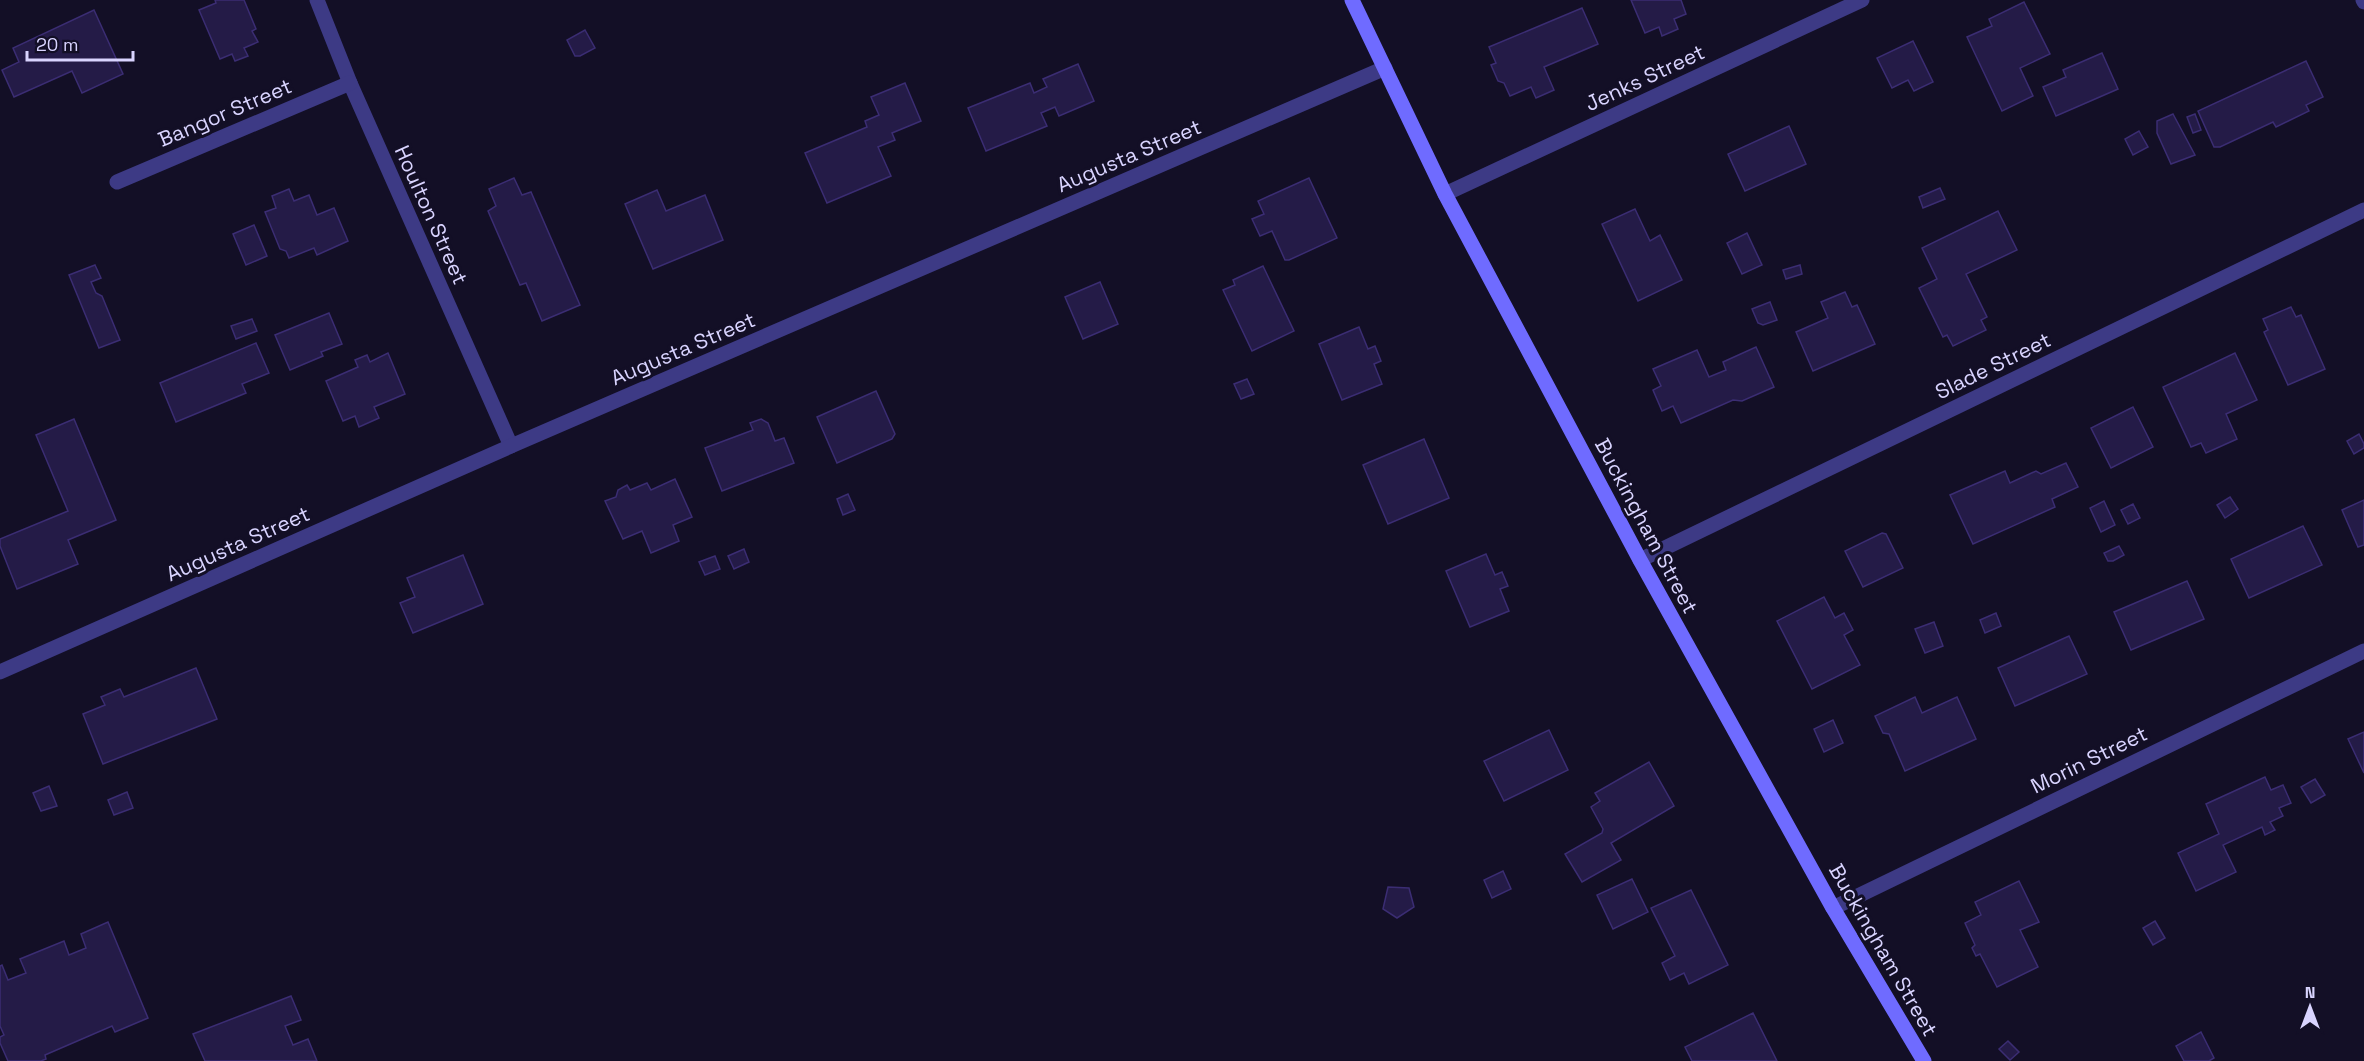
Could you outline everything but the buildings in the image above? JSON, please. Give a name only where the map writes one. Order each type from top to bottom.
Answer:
[{"type":"main road","name":"Buckingham Street","points":[[1352,0],[1445,194],[1640,560],[1833,908],[1924,1061]]},
{"type":"street","name":"Houlton Street","points":[[317,0],[350,83],[511,446]]},
{"type":"street","name":"Jenks Street","points":[[1445,194],[1862,0]]},
{"type":"street","name":"Augusta Street","points":[[0,672],[511,446],[1385,68]]},
{"type":"street","name":"Bangor Street","points":[[117,182],[350,83]]},
{"type":"street","name":"Slade Street","points":[[1640,560],[2364,210]]},
{"type":"street","name":"Morin Street","points":[[1833,908],[2364,651]]}]
